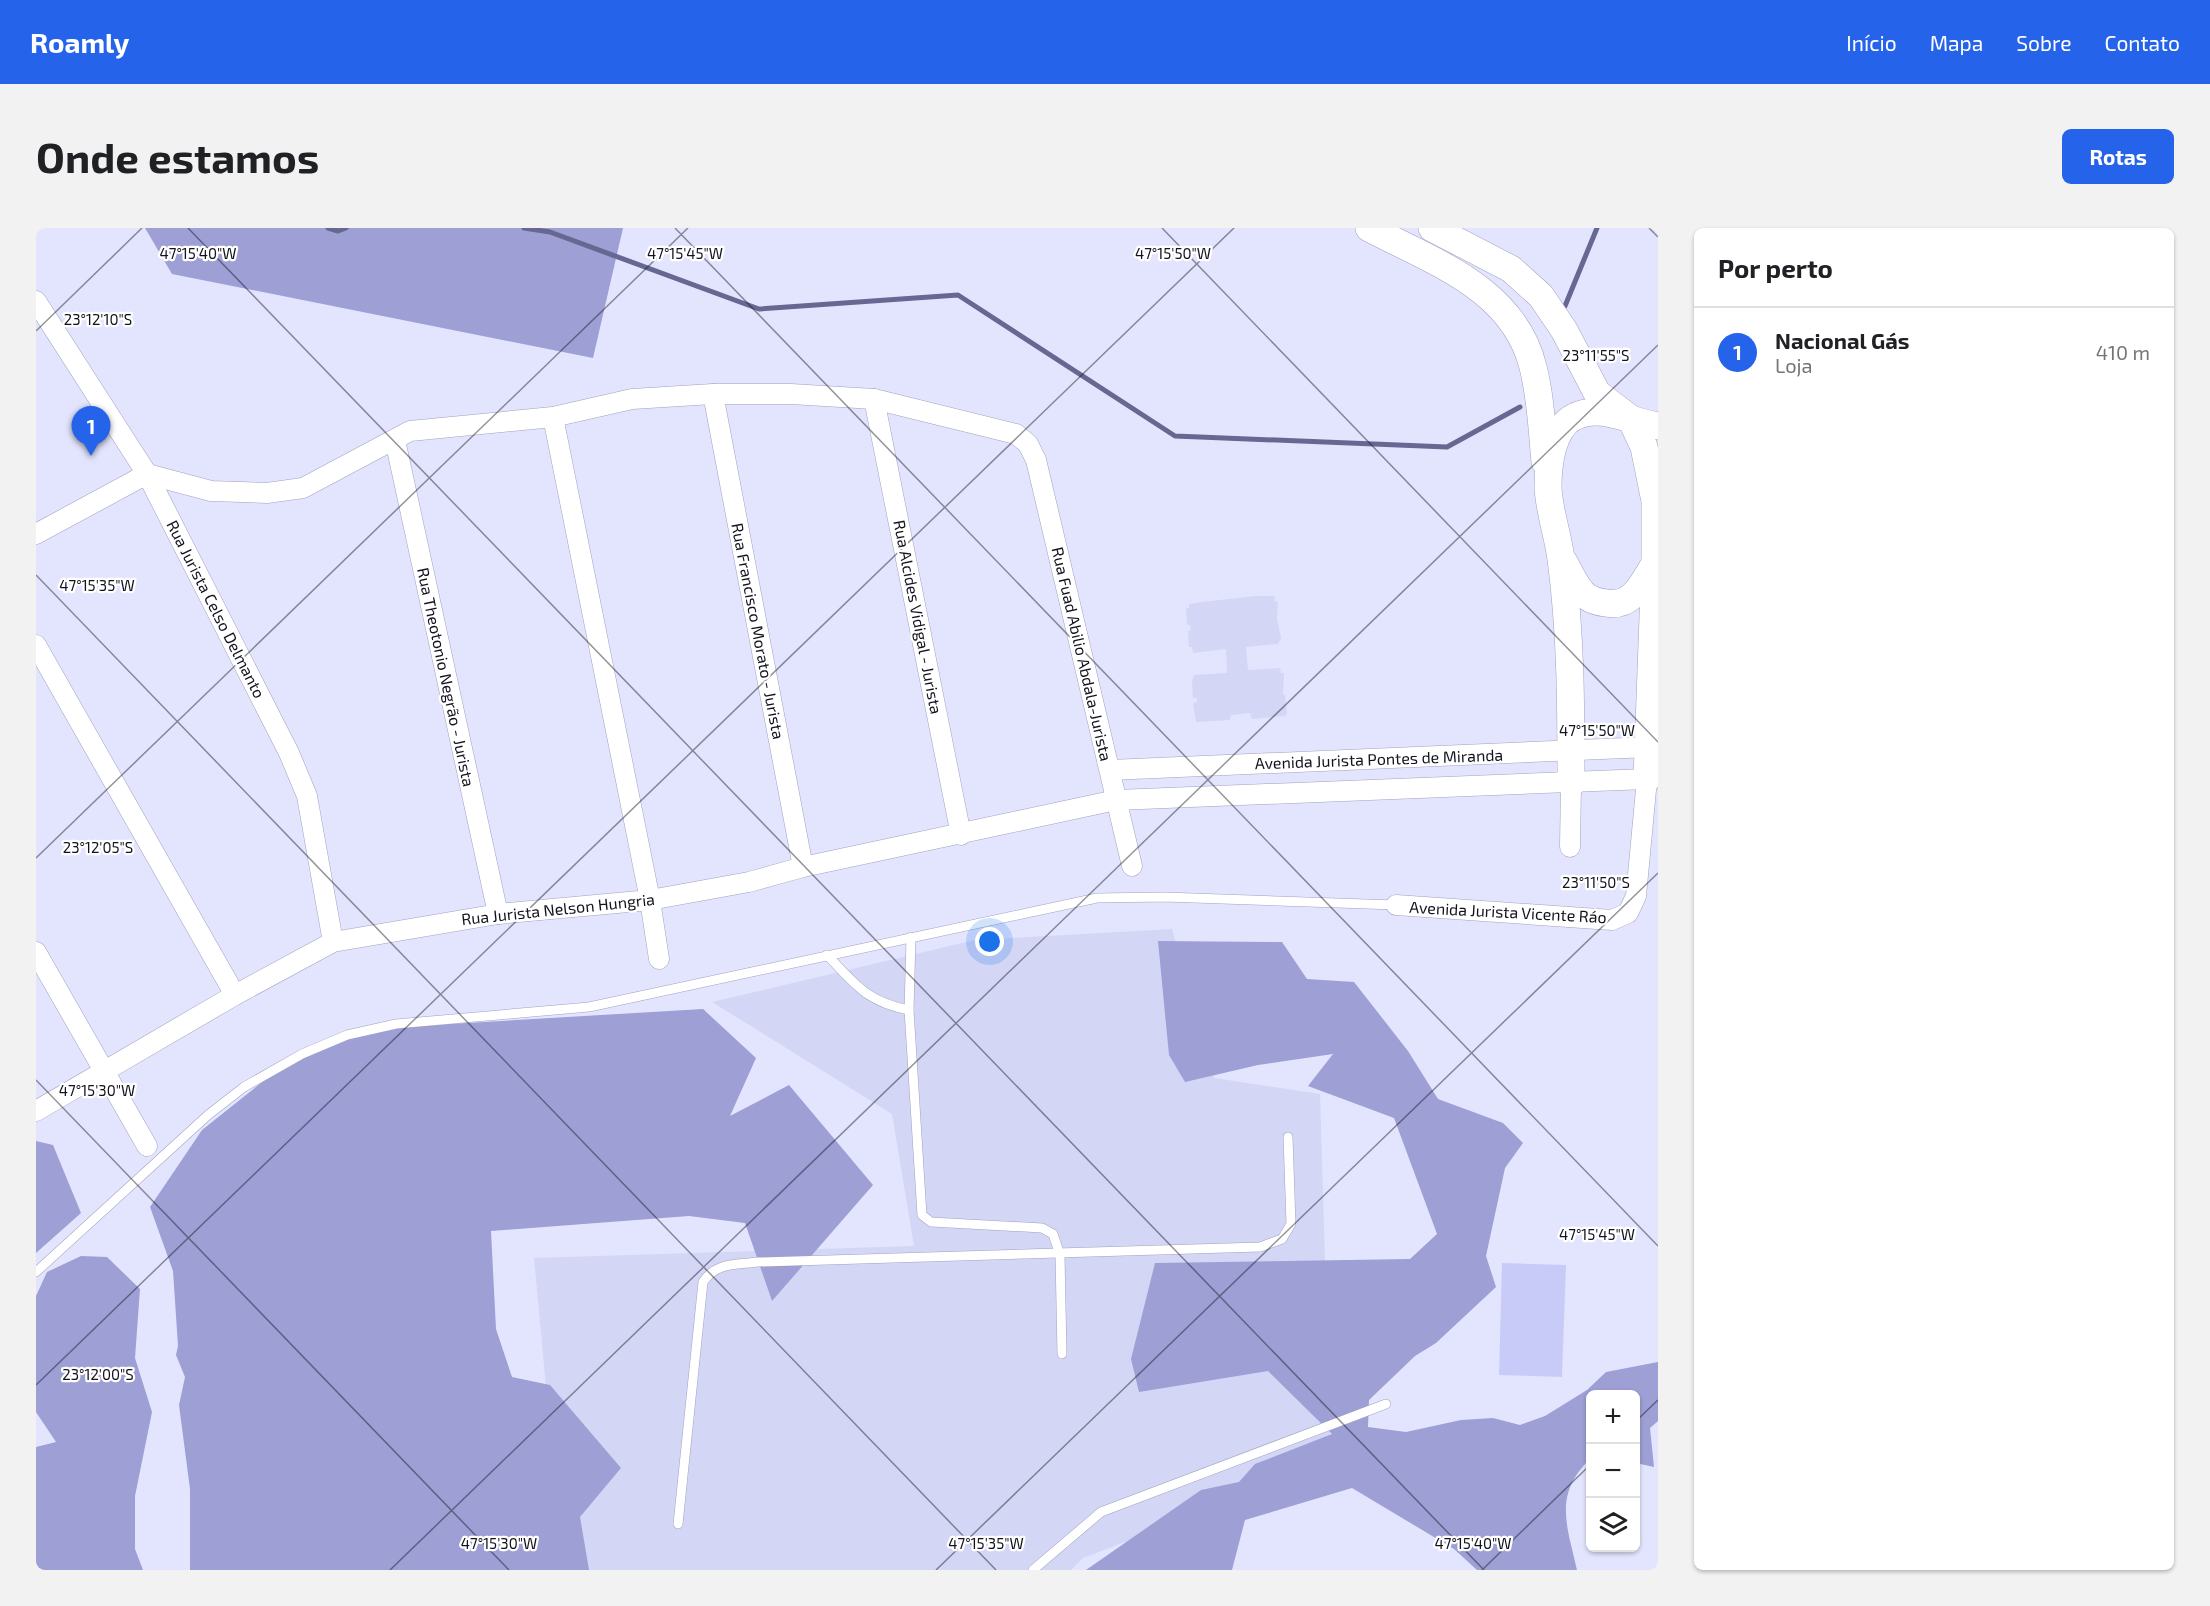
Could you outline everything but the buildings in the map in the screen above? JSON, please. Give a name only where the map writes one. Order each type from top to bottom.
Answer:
[{"type":"street","points":[[1369,228],[1483,289],[1506,312],[1517,328],[1533,367],[1548,488],[1562,559],[1570,654],[1570,847]]},
{"type":"street","points":[[1432,228],[1511,269],[1541,296],[1564,330],[1597,393],[1631,419],[1644,447],[1656,498],[1647,779]]},
{"type":"street","name":"Rua Jurista Celso Delmanto","points":[[36,301],[43,327],[147,474],[289,753],[306,796],[333,942]]},
{"type":"street","points":[[36,534],[147,474],[210,491],[267,493],[303,488],[410,430],[553,417],[632,399],[712,394],[791,394],[874,399]]},
{"type":"street","name":"Rua Francisco Morato - Jurista","points":[[712,394],[803,867]]},
{"type":"street","name":"Rua Fuad Abilio Abdala-Jurista","points":[[874,399],[1016,434],[1028,444],[1036,460],[1132,866]]},
{"type":"street","name":"Rua Alcides Vidigal - Jurista","points":[[874,399],[961,835]]},
{"type":"street","points":[[1548,488],[1552,450],[1561,431],[1572,417],[1591,411],[1658,426]]},
{"type":"street","points":[[553,417],[650,900],[659,959]]},
{"type":"street","name":"Rua Theotonio Negrão - Jurista","points":[[395,440],[498,914]]},
{"type":"street","points":[[1562,559],[1581,592],[1596,602],[1616,605],[1626,602],[1637,592],[1655,563]]},
{"type":"street","points":[[36,645],[235,995]]},
{"type":"street","name":"Avenida Jurista Pontes de Miranda","points":[[1110,770],[1649,747]]},
{"type":"street","name":"Avenida Jurista Pontes de Miranda","points":[[1116,800],[1571,784],[1647,779]]},
{"type":"street","name":"Avenida Jurista Vicente Ráo","points":[[1396,905],[1612,920],[1629,913],[1636,896],[1647,779]]},
{"type":"street","name":"Rua Jurista Nelson Hungria","points":[[36,1111],[235,995],[333,942],[498,914],[650,900],[749,882],[803,867],[1116,800]]},
{"type":"street","points":[[36,952],[147,1146]]},
{"type":"lane","points":[[36,1272],[208,1115],[244,1087],[302,1054],[347,1035],[396,1024],[589,1007],[1097,898],[1165,897],[1396,905]]},
{"type":"lane","points":[[911,937],[909,1010],[922,1215],[931,1222],[1042,1228],[1053,1234],[1060,1255],[1062,1354]]},
{"type":"lane","points":[[827,955],[859,988],[877,1002],[909,1010]]},
{"type":"lane","points":[[678,1524],[703,1282],[710,1271],[720,1266],[758,1263],[1260,1247],[1282,1239],[1291,1224],[1288,1137]]},
{"type":"lane","points":[[1033,1570],[1101,1512],[1386,1404]]},
{"type":"shaded area","points":[[145,228],[623,228],[593,358],[172,274]]},
{"type":"shaded area","points":[[1274,596],[1275,601],[1278,602],[1277,619],[1281,638],[1278,644],[1246,647],[1248,670],[1280,668],[1281,673],[1284,673],[1283,695],[1285,695],[1287,713],[1285,716],[1252,719],[1250,713],[1231,715],[1230,720],[1196,722],[1193,703],[1197,702],[1197,698],[1193,698],[1192,682],[1194,675],[1227,673],[1226,649],[1193,653],[1192,647],[1189,647],[1188,631],[1191,630],[1190,625],[1187,625],[1186,608],[1189,608],[1189,604]]},
{"type":"shaded area","points":[[1172,929],[1214,1078],[1320,1094],[1331,1464],[1083,1558],[1071,1570],[563,1570],[534,1258],[914,1246],[892,1114],[712,1002],[975,940]]},
{"type":"shaded area","points":[[1158,941],[1282,942],[1307,979],[1354,982],[1408,1051],[1438,1099],[1503,1123],[1523,1143],[1505,1168],[1486,1256],[1496,1287],[1436,1343],[1415,1356],[1369,1400],[1368,1427],[1406,1432],[1461,1420],[1493,1418],[1520,1425],[1545,1416],[1586,1391],[1586,1463],[1571,1485],[1566,1511],[1577,1570],[1477,1570],[1454,1549],[1352,1488],[1245,1520],[1232,1570],[1086,1570],[1201,1490],[1239,1482],[1255,1464],[1332,1434],[1268,1371],[1139,1392],[1131,1359],[1155,1263],[1410,1259],[1437,1234],[1394,1118],[1308,1086],[1333,1054],[1258,1065],[1185,1082],[1169,1055]]},
{"type":"shaded area","points":[[703,1009],[756,1058],[730,1116],[789,1085],[873,1185],[772,1301],[745,1223],[689,1216],[491,1231],[496,1329],[512,1377],[550,1385],[621,1468],[580,1517],[589,1570],[190,1570],[190,1489],[179,1405],[185,1377],[176,1355],[178,1346],[173,1271],[150,1207],[202,1130],[296,1055],[364,1029]]},
{"type":"shaded area","points":[[36,1141],[53,1145],[81,1213],[36,1253]]},
{"type":"shaded area","points":[[81,1256],[107,1257],[140,1289],[135,1358],[152,1412],[135,1496],[135,1549],[143,1570],[36,1570],[36,1447],[56,1442],[36,1412],[36,1296],[47,1272]]},
{"type":"shaded area","points":[[1502,1263],[1566,1265],[1562,1377],[1499,1375]]},
{"type":"shaded area","points":[[1658,1362],[1658,1421],[1650,1428],[1654,1467],[1640,1464],[1640,1390],[1587,1390],[1606,1372]]},
{"type":"waterway","points":[[328,228],[338,231],[346,228]]},
{"type":"waterway","points":[[524,228],[550,232],[759,309],[958,295],[1175,436],[1447,447],[1520,407]]},
{"type":"waterway","points":[[1565,306],[1597,228]]},
{"type":"place","name":"Nacional Gás","points":[[91,456]]}]
